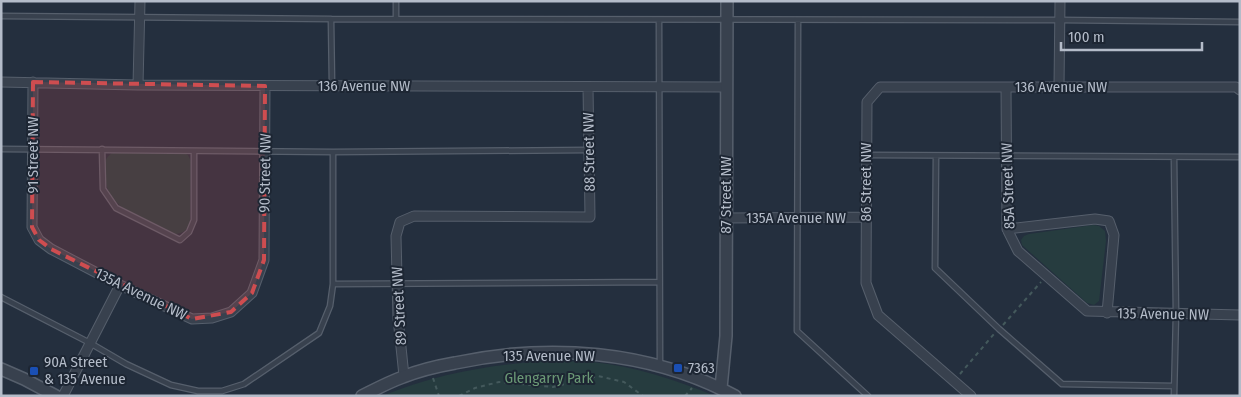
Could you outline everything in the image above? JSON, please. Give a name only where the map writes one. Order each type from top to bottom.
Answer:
[{"type":"street","points":[[138,85],[140,1]]},
{"type":"street","name":"87 Street NW","points":[[721,388],[726,336],[727,1]]},
{"type":"street","points":[[1059,86],[1060,1]]},
{"type":"street","name":"136 Avenue NW","points":[[1,82],[265,86],[726,87]]},
{"type":"street","name":"91 Street NW","points":[[32,227],[33,82]]},
{"type":"street","name":"90 Street NW","points":[[264,260],[265,86]]},
{"type":"street","name":"88 Street NW","points":[[396,236],[400,222],[414,216],[590,217],[588,87]]},
{"type":"street","name":"136 Avenue NW","points":[[880,87],[1236,87],[1240,90]]},
{"type":"street","name":"86 Street NW","points":[[880,87],[867,102],[866,283],[878,315],[971,396]]},
{"type":"street","name":"85A Street NW","points":[[1006,87],[1007,229],[1018,251],[1087,311]]},
{"type":"street","name":"135A Avenue NW","points":[[726,218],[866,218]]},
{"type":"street","points":[[1007,229],[1095,219],[1109,221],[1114,235],[1107,312]]},
{"type":"street","name":"135A Avenue NW","points":[[32,227],[38,240],[51,249],[120,285],[192,319],[212,318],[231,312],[252,293],[264,260]]},
{"type":"street","name":"89 Street NW","points":[[396,236],[398,318],[404,376]]},
{"type":"street","points":[[63,396],[120,285]]},
{"type":"street","name":"135 Avenue NW","points":[[1087,311],[1240,315]]},
{"type":"street","name":"135 Avenue NW","points":[[362,396],[404,376],[469,360],[521,353],[573,353],[601,355],[660,366],[721,388],[735,396]]},
{"type":"street","points":[[1,369],[56,396]]},
{"type":"lane","points":[[396,1],[396,19]]},
{"type":"lane","points":[[1,16],[1240,22]]},
{"type":"lane","points":[[332,19],[332,86]]},
{"type":"lane","points":[[659,20],[660,366]]},
{"type":"lane","points":[[798,20],[797,332],[868,396]]},
{"type":"lane","points":[[1,149],[333,152],[588,150]]},
{"type":"lane","points":[[102,149],[102,189],[116,208],[180,240],[189,232],[194,220],[194,151]]},
{"type":"lane","points":[[1,297],[90,343],[126,364],[171,385],[198,391],[222,391],[244,384],[319,333],[330,306],[333,284],[333,152]]},
{"type":"lane","points":[[866,156],[1240,157]]},
{"type":"lane","points":[[936,156],[935,268],[999,329],[1062,384],[1174,386]]},
{"type":"lane","points":[[1174,157],[1176,314],[1174,396]]},
{"type":"lane","points":[[333,284],[398,282],[659,282]]},
{"type":"path","points":[[459,396],[475,388],[499,382],[553,387],[598,376],[624,382],[643,396]]},
{"type":"path","points":[[433,378],[439,396]]},
{"type":"path","points":[[685,396],[694,386]]},
{"type":"highlighted area","points":[[33,82],[265,86],[264,260],[252,293],[231,312],[192,319],[51,249],[39,240],[32,227]]},
{"type":"green space","points":[[113,152],[184,153],[188,155],[191,161],[190,223],[185,231],[176,234],[124,209],[116,201],[108,189],[105,178],[105,163]]},
{"type":"green space","points":[[1093,225],[1099,226],[1105,231],[1106,241],[1099,301],[1094,305],[1087,303],[1022,245],[1021,240],[1029,234]]},
{"type":"green space","name":"Glengarry Park","points":[[545,361],[592,362],[639,370],[685,384],[715,396],[382,396],[442,376],[482,368]]},
{"type":"place","name":"7363","points":[[678,368]]},
{"type":"place","name":"90A Street & 135 Avenue","points":[[34,371]]}]
